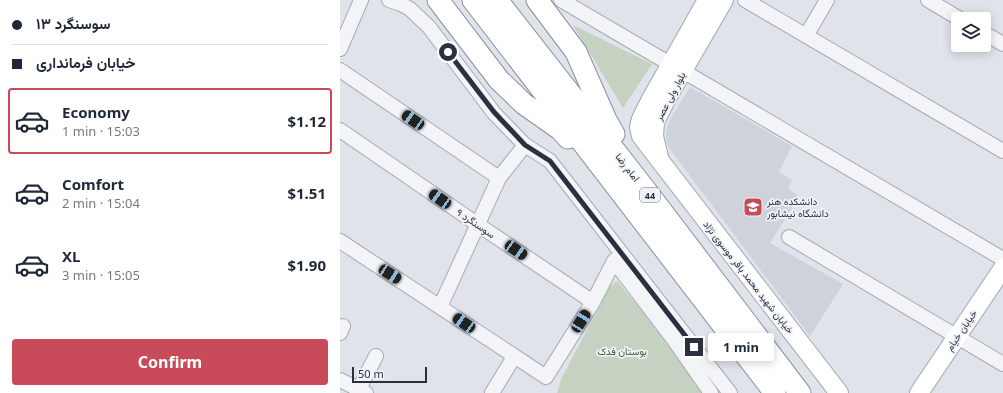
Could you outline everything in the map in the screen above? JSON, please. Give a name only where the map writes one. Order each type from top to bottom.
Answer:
[{"type":"highway","points":[[438,0],[498,80],[524,104],[561,130],[635,211]]},
{"type":"highway","name":"44","points":[[472,0],[776,393]]},
{"type":"highway","name":"امام رضا","points":[[497,0],[651,197],[800,393]]},
{"type":"highway","points":[[536,0],[576,52],[606,120],[651,197]]},
{"type":"main road","name":"بلوار ولی عصر","points":[[660,162],[654,136],[655,122],[676,68],[707,0]]},
{"type":"main road","name":"بلوار ولی عصر","points":[[676,68],[724,0]]},
{"type":"main road","name":"خیابان شهید محمد باقر موسوی نژاد","points":[[660,162],[838,393]]},
{"type":"main road","name":"خیابان خیام","points":[[919,393],[1003,268]]},
{"type":"street","points":[[340,49],[361,0]]},
{"type":"street","points":[[389,0],[410,9],[429,27],[494,112],[525,145],[550,161],[711,393]]},
{"type":"street","points":[[561,0],[1003,259]]},
{"type":"street","points":[[745,0],[1003,151]]},
{"type":"street","points":[[806,36],[827,0]]},
{"type":"street","points":[[928,0],[951,14]]},
{"type":"street","points":[[991,37],[1003,44]]},
{"type":"street","points":[[340,70],[499,178]]},
{"type":"street","name":"سوسنگرد ۹","points":[[340,130],[593,302]]},
{"type":"street","points":[[440,307],[499,178],[525,145]]},
{"type":"street","points":[[789,237],[1003,364]]},
{"type":"street","points":[[340,241],[546,377],[593,302],[618,258]]},
{"type":"street","points":[[618,258],[730,393]]},
{"type":"street","points":[[340,380],[363,391],[376,356]]},
{"type":"street","points":[[492,393],[514,357]]},
{"type":"shaded area","name":"دانشکده هنر دانشگاه نیشابور","points":[[690,87],[792,146],[779,172],[792,180],[788,189],[799,196],[770,243],[843,284],[810,336],[669,148],[666,139],[667,128],[671,118]]},
{"type":"green space","points":[[573,25],[652,64],[623,108]]},
{"type":"green space","name":"بوستان فدک","points":[[617,281],[644,313],[705,393],[557,393],[562,377],[610,286]]},
{"type":"place","name":"دانشکده هنر دانشگاه نیشابور","points":[[753,207]]},
{"type":"route","points":[[448,52],[494,112],[525,145],[550,161],[694,347]]}]
